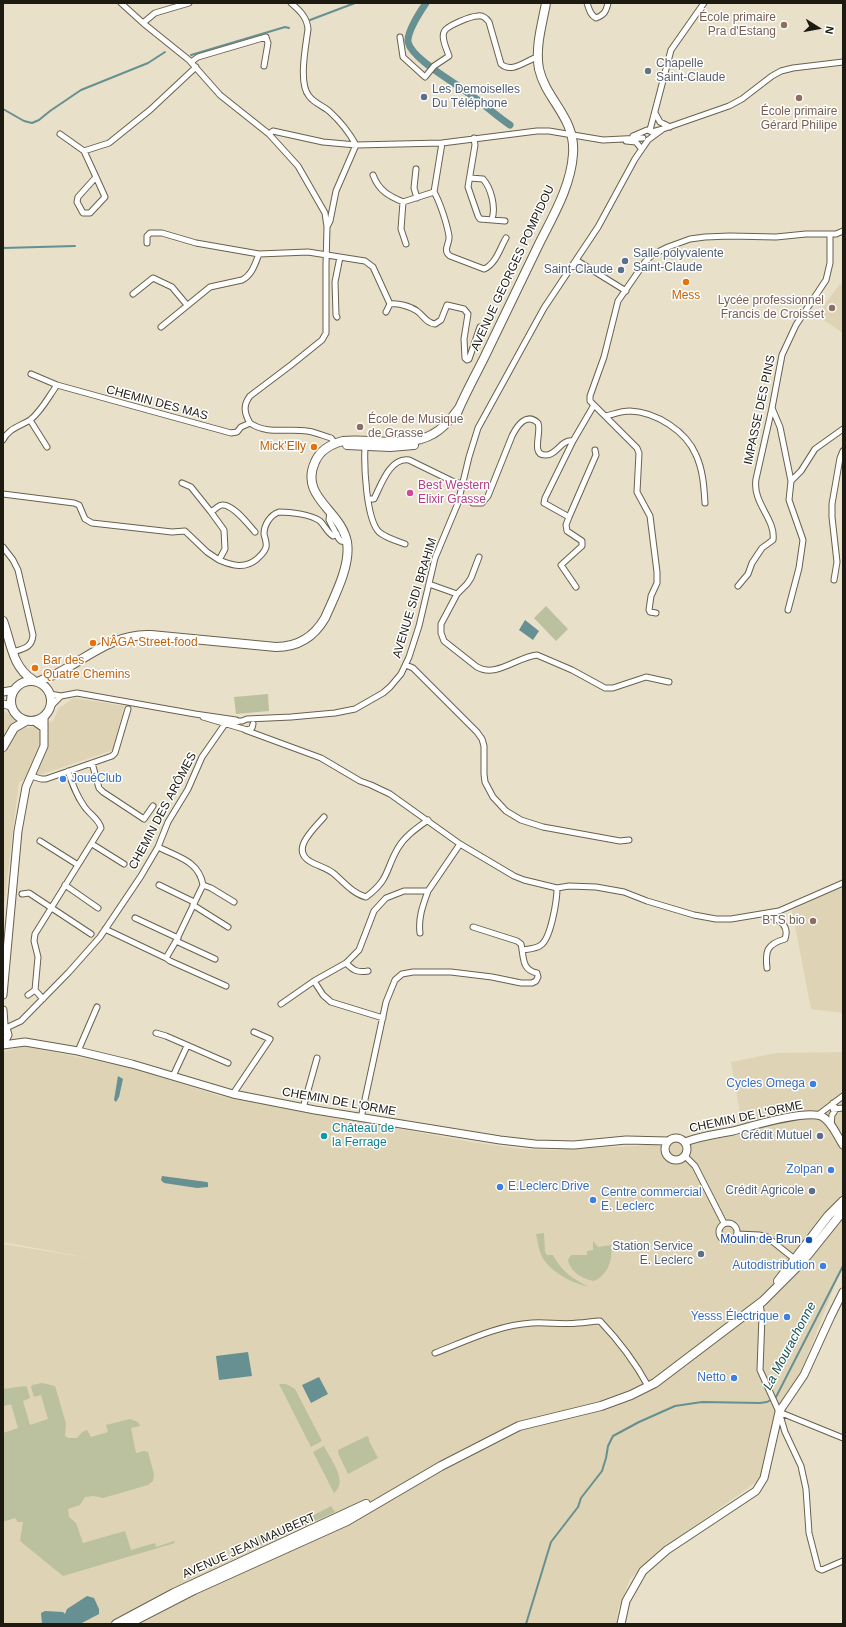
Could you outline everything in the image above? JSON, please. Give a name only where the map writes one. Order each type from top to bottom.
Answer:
[{"type":"main road","points":[[546,3],[539,39],[539,69],[572,134]]},
{"type":"main road","name":"AVENUE GEORGES POMPIDOU","points":[[335,443],[365,447],[402,447],[430,441],[444,432],[450,425],[544,234],[568,181],[573,156],[572,134]]},
{"type":"main road","name":"AVENUE GEORGES POMPIDOU","points":[[35,681],[57,673],[103,647],[125,637],[151,635],[276,647],[292,646],[310,638],[325,618],[344,569],[348,550],[341,525],[330,510],[322,503],[312,488],[311,473],[319,455],[335,443],[352,440],[400,442],[417,440],[432,435],[448,422],[459,408]]},
{"type":"main road","points":[[365,447],[366,444],[391,444],[400,442]]},
{"type":"main road","points":[[3,621],[12,652],[21,671],[35,681],[44,685],[50,693]]},
{"type":"main road","points":[[14,728],[9,708],[11,695],[16,687],[21,671]]},
{"type":"main road","points":[[3,747],[14,728],[44,717],[51,706],[50,693],[57,673]]},
{"type":"main road","points":[[16,687],[35,681]]},
{"type":"main road","points":[[9,708],[30,721]]},
{"type":"main road","name":"AVENUE JEAN MAUBERT","points":[[772,1292],[783,1274],[834,1209],[843,1202]]},
{"type":"main road","name":"AVENUE JEAN MAUBERT","points":[[116,1624],[174,1593],[394,1492],[494,1438],[520,1426],[602,1406],[631,1395],[664,1377],[760,1304],[803,1261],[825,1234],[840,1219],[843,1211]]},
{"type":"main road","name":"AVENUE JEAN MAUBERT","points":[[128,1624],[200,1588],[347,1521],[376,1505],[394,1492]]},
{"type":"street","points":[[121,3],[143,24],[191,62],[220,95],[269,134],[298,166],[325,213],[328,227]]},
{"type":"street","points":[[143,24],[155,13],[188,3]]},
{"type":"street","points":[[291,3],[304,15],[308,23],[304,70],[306,92],[342,124],[356,145]]},
{"type":"street","points":[[587,3],[590,11],[596,18],[604,15],[607,10],[608,3]]},
{"type":"street","name":"AVENUE SIDI BRAHIM","points":[[244,729],[250,729],[252,723],[262,719],[335,713],[355,709],[383,694],[406,665],[419,626],[435,558],[458,503],[469,457],[478,428],[546,303],[598,227],[635,159],[647,135],[655,114],[671,50],[704,3]]},
{"type":"street","points":[[400,37],[403,57],[425,77],[434,66],[449,56],[443,34],[444,30],[449,26],[479,15],[485,17],[489,22],[501,64],[504,67],[510,68],[538,58]]},
{"type":"street","points":[[191,62],[198,57],[266,37],[268,43],[264,66]]},
{"type":"street","points":[[613,140],[647,135],[729,106],[742,99],[781,71],[793,68],[843,62]]},
{"type":"street","points":[[84,151],[109,142],[150,110],[196,67]]},
{"type":"street","points":[[655,114],[660,122],[670,127]]},
{"type":"street","points":[[269,134],[273,131],[323,142],[356,145],[442,143],[531,131],[549,131],[603,140],[636,142],[640,147]]},
{"type":"street","points":[[60,134],[84,151],[96,177],[105,197],[90,213],[83,213],[77,202],[78,197],[96,177]]},
{"type":"street","name":"AVENUE SIDI BRAHIM","points":[[635,159],[647,135]]},
{"type":"street","points":[[474,138],[475,145],[468,187],[478,216],[480,219],[505,220]]},
{"type":"street","points":[[442,143],[434,192],[438,199],[449,236],[446,249],[447,254],[484,269],[490,266],[493,262],[506,238]]},
{"type":"street","points":[[335,443],[331,438],[308,431],[270,430],[250,423],[245,411],[246,400],[250,396],[292,366],[322,340],[326,334],[326,254],[328,227],[336,191],[356,145]]},
{"type":"street","points":[[416,168],[414,188],[417,198]]},
{"type":"street","points":[[373,175],[378,187],[384,193],[403,202],[434,192]]},
{"type":"street","points":[[470,178],[483,179],[486,183],[494,206],[495,212],[492,219]]},
{"type":"street","points":[[403,202],[401,229],[406,244]]},
{"type":"street","points":[[656,613],[650,612],[649,610],[651,596],[657,583],[657,572],[650,516],[637,492],[640,457],[639,453],[606,416],[590,401],[590,396],[604,357],[618,301],[648,258],[668,247],[690,239],[724,236],[776,237],[806,234],[830,234],[843,231]]},
{"type":"street","points":[[147,243],[147,236],[150,233],[162,233],[196,243],[259,254],[299,252],[326,254],[365,262],[371,264],[390,304]]},
{"type":"street","name":"IMPASSE DES PINS","points":[[738,586],[748,574],[752,562],[762,548],[773,540],[773,529],[759,502],[754,487],[772,408],[782,355],[785,346],[804,312],[823,287],[826,280],[830,263],[830,234]]},
{"type":"street","points":[[161,327],[210,287],[246,278],[252,270],[259,254]]},
{"type":"street","points":[[337,317],[335,282],[340,257]]},
{"type":"street","points":[[576,260],[626,291]]},
{"type":"street","points":[[133,294],[153,278],[172,287],[187,305]]},
{"type":"street","points":[[386,312],[390,304]]},
{"type":"street","points":[[390,304],[412,308],[420,313],[427,322],[435,324],[441,320],[447,305],[464,309],[468,314],[464,339],[465,358],[467,360],[472,354],[480,327]]},
{"type":"street","name":"CHEMIN DES MAS","points":[[31,374],[57,385],[231,433],[237,432],[241,427],[250,423]]},
{"type":"street","points":[[3,440],[12,429],[30,420],[57,385]]},
{"type":"street","points":[[569,517],[544,503],[545,498],[573,441],[594,405]]},
{"type":"street","points":[[772,408],[780,427],[791,481],[789,500],[803,540],[799,568],[788,610]]},
{"type":"street","points":[[606,416],[620,412],[638,412],[670,424],[688,442],[697,456],[703,476],[705,503]]},
{"type":"street","points":[[473,503],[482,503],[488,496],[512,436],[517,427],[524,420],[531,419],[538,423],[540,431],[537,448],[539,453],[542,455],[548,455],[566,442],[573,441]]},
{"type":"street","points":[[30,420],[47,447]]},
{"type":"street","points":[[791,481],[801,471],[815,449],[843,429]]},
{"type":"street","points":[[365,447],[365,481],[376,528],[382,534],[405,544]]},
{"type":"street","points":[[576,587],[561,567],[562,563],[583,544],[582,541],[567,531],[566,525],[596,455],[595,450]]},
{"type":"street","points":[[834,580],[837,562],[832,504],[840,458],[843,451]]},
{"type":"street","points":[[369,499],[374,499],[393,464],[403,459],[409,460],[452,481],[462,484]]},
{"type":"street","points":[[182,483],[191,487],[220,524],[225,536],[225,549],[220,560]]},
{"type":"street","points":[[3,494],[74,503],[79,505],[85,519],[92,523],[172,532],[185,531],[207,552],[220,560],[236,566],[246,566],[254,562],[264,551],[266,546],[265,529],[274,514],[279,512],[312,517],[324,525],[330,535],[337,534]]},
{"type":"street","points":[[211,512],[220,505],[225,506],[239,514],[255,532]]},
{"type":"street","points":[[330,510],[329,520],[342,541],[347,542]]},
{"type":"street","points":[[3,547],[13,560],[18,570],[33,635],[31,644],[26,648],[12,652]]},
{"type":"street","points":[[479,558],[467,584],[456,594],[440,629],[444,641],[481,670],[491,671],[537,655],[572,670],[605,688],[613,688],[646,677],[669,682]]},
{"type":"street","points":[[429,584],[456,594]]},
{"type":"street","points":[[406,665],[413,668],[477,732],[484,746],[484,774],[486,782],[493,797],[506,811],[521,820],[543,827],[620,841],[629,840]]},
{"type":"street","points":[[3,692],[16,687]]},
{"type":"street","points":[[50,693],[62,696],[77,693],[241,721]]},
{"type":"street","points":[[51,706],[62,696]]},
{"type":"street","points":[[30,776],[46,779],[68,770],[112,756],[115,752],[128,709]]},
{"type":"street","points":[[194,714],[244,729],[256,735],[262,735],[321,758],[360,781],[390,794],[460,844],[514,876],[524,880],[557,888],[569,886],[596,887],[624,892],[660,904],[716,919],[732,919],[767,914],[787,909],[843,883]]},
{"type":"street","points":[[3,995],[18,831],[23,797],[30,776],[44,746],[44,717]]},
{"type":"street","points":[[225,724],[247,719],[262,735]]},
{"type":"street","points":[[30,721],[44,728]]},
{"type":"street","points":[[241,721],[244,729]]},
{"type":"street","name":"CHEMIN DES ARÔMES","points":[[5,1027],[21,1021],[93,946],[141,876],[158,847],[168,822],[188,789],[202,758],[225,724]]},
{"type":"street","points":[[92,763],[99,788],[103,792],[144,819],[153,806]]},
{"type":"street","points":[[43,999],[35,990],[38,956],[34,941],[35,934],[64,885],[101,828],[100,822],[91,815],[79,799],[68,770]]},
{"type":"street","points":[[324,817],[303,843],[301,849],[303,854],[309,861],[332,872],[360,896],[366,897],[376,889],[385,878],[397,849],[404,839],[428,820]]},
{"type":"street","points":[[40,841],[78,865]]},
{"type":"street","points":[[92,844],[124,864]]},
{"type":"street","points":[[420,933],[419,923],[421,910],[428,891],[460,844]]},
{"type":"street","points":[[158,847],[193,865],[199,870],[203,885],[177,939],[166,958]]},
{"type":"street","points":[[64,885],[98,908]]},
{"type":"street","points":[[159,885],[193,904],[228,927]]},
{"type":"street","points":[[203,885],[211,888],[234,902]]},
{"type":"street","points":[[522,950],[541,945],[545,941],[554,914],[557,888]]},
{"type":"street","points":[[281,1004],[346,963],[359,950],[374,911],[386,898],[404,891],[428,891]]},
{"type":"street","points":[[22,894],[29,893],[91,934]]},
{"type":"street","points":[[767,914],[783,923],[786,927],[787,933],[785,939],[775,942],[769,948],[765,956],[767,968]]},
{"type":"street","points":[[135,918],[215,959]]},
{"type":"street","points":[[361,1118],[390,990],[395,980],[402,974],[413,972],[451,972],[521,982],[532,983],[536,981],[538,977],[537,974],[532,972],[523,961],[521,944],[517,941],[473,927]]},
{"type":"street","points":[[105,929],[166,958],[170,962],[226,986]]},
{"type":"street","points":[[346,963],[352,970],[361,973],[368,971]]},
{"type":"street","points":[[314,982],[323,995],[331,1002],[383,1018]]},
{"type":"street","points":[[28,995],[35,990]]},
{"type":"street","points":[[78,1051],[97,1007]]},
{"type":"street","points":[[3,1010],[7,1040],[3,1045]]},
{"type":"street","name":"CHEMIN DE L'ORME","points":[[5,1027],[24,1042]]},
{"type":"street","points":[[233,1094],[270,1039],[254,1032]]},
{"type":"street","points":[[156,1034],[166,1036],[228,1063]]},
{"type":"street","name":"CHEMIN DE L'ORME","points":[[3,1045],[24,1042],[78,1051],[173,1076],[233,1094],[361,1118],[519,1143],[574,1145],[639,1140],[668,1140]]},
{"type":"street","points":[[173,1076],[187,1046]]},
{"type":"street","points":[[304,1108],[317,1058]]},
{"type":"street","points":[[820,1114],[843,1096]]},
{"type":"street","points":[[833,1103],[836,1109]]},
{"type":"street","points":[[820,1114],[843,1108]]},
{"type":"street","points":[[836,1109],[832,1115],[831,1125],[843,1145]]},
{"type":"street","name":"CHEMIN DE L'ORME","points":[[685,1142],[696,1137],[806,1115],[820,1114],[831,1125]]},
{"type":"street","points":[[678,1138],[685,1142],[687,1149],[685,1156],[679,1160],[672,1160],[666,1155],[665,1148],[668,1140],[678,1138]]},
{"type":"street","points":[[656,1141],[665,1148]]},
{"type":"street","points":[[685,1156],[695,1166],[719,1217],[724,1223]]},
{"type":"street","points":[[724,1223],[733,1224],[736,1229],[735,1237],[729,1241],[721,1238],[719,1230],[724,1223]]},
{"type":"street","points":[[736,1234],[759,1235],[767,1237],[795,1259],[800,1258],[821,1234],[825,1234]]},
{"type":"street","points":[[621,1624],[626,1601],[643,1570],[668,1550],[756,1492],[764,1478],[779,1412],[804,1375],[830,1316],[843,1292]]},
{"type":"street","points":[[760,1304],[762,1316],[760,1370],[779,1412],[785,1432],[801,1466],[806,1489],[808,1533],[818,1568],[822,1570],[843,1561]]},
{"type":"street","points":[[435,1353],[484,1334],[514,1325],[532,1323],[579,1323],[592,1320],[600,1321],[624,1349],[648,1386]]},
{"type":"street","points":[[779,1412],[843,1438]]},
{"type":"shaded area","name":"Lycée professionnel Francis de Croisset","points":[[840,284],[843,286],[843,333],[825,321],[818,313]]},
{"type":"shaded area","points":[[74,698],[124,706],[113,750],[19,782],[4,905],[3,710],[28,728],[53,721],[59,708]]},
{"type":"shaded area","points":[[843,888],[843,1013],[811,1009],[792,910],[834,890]]},
{"type":"shaded area","points":[[24,1046],[136,1069],[220,1096],[471,1142],[521,1149],[549,1150],[637,1146],[742,1125],[731,1062],[776,1053],[843,1052],[843,1264],[759,1480],[660,1551],[630,1579],[618,1610],[617,1624],[3,1624],[3,1244],[94,1259],[3,1242],[3,1052]]},
{"type":"green space","points":[[546,606],[568,629],[556,641],[534,618]]},
{"type":"green space","points":[[268,694],[269,711],[236,714],[234,697]]},
{"type":"green space","points":[[544,1233],[545,1252],[547,1255],[553,1255],[556,1261],[568,1274],[589,1287],[565,1278],[548,1265],[542,1257],[536,1234]]},
{"type":"green space","points":[[593,1241],[598,1247],[611,1245],[611,1256],[606,1271],[594,1281],[586,1279],[574,1271],[568,1260],[571,1255],[587,1255],[587,1251],[593,1250]]},
{"type":"green space","points":[[42,1383],[55,1386],[66,1424],[65,1436],[68,1438],[77,1438],[82,1432],[87,1430],[91,1437],[108,1432],[106,1425],[130,1419],[138,1422],[140,1426],[131,1428],[136,1453],[144,1451],[148,1452],[154,1474],[153,1481],[148,1485],[103,1498],[94,1496],[85,1497],[80,1505],[68,1509],[69,1517],[76,1523],[83,1543],[125,1531],[131,1550],[155,1543],[156,1547],[174,1541],[175,1543],[63,1576],[20,1541],[23,1522],[18,1522],[15,1518],[3,1522],[3,1433],[18,1428],[11,1404],[4,1406],[3,1389],[27,1387],[30,1398],[23,1401],[30,1425],[48,1419],[41,1395],[34,1397],[31,1387],[32,1385]]},
{"type":"green space","points":[[279,1384],[286,1384],[295,1389],[322,1441],[311,1447]]},
{"type":"green space","points":[[367,1436],[378,1458],[348,1474],[338,1450]]},
{"type":"green space","points":[[324,1446],[334,1463],[339,1476],[340,1482],[334,1493],[313,1452]]},
{"type":"green space","points":[[331,1506],[335,1512],[261,1545],[257,1536],[282,1532]]},
{"type":"water","points":[[525,620],[539,631],[533,640],[519,630]]},
{"type":"water","points":[[118,1076],[123,1079],[119,1097],[116,1102],[114,1100]]},
{"type":"water","points":[[162,1176],[207,1182],[208,1187],[197,1188],[164,1183],[161,1180]]},
{"type":"water","points":[[248,1352],[252,1376],[219,1380],[216,1356]]},
{"type":"water","points":[[319,1377],[328,1394],[311,1403],[302,1385]]},
{"type":"water","points":[[87,1596],[94,1598],[99,1609],[99,1614],[80,1624],[42,1624],[41,1613],[45,1611],[63,1612],[65,1614],[67,1609]]},
{"type":"waterway","points":[[310,20],[355,3]]},
{"type":"waterway","points":[[426,3],[414,22],[408,38],[411,49],[434,70],[510,125]]},
{"type":"waterway","points":[[191,55],[285,27],[289,28]]},
{"type":"waterway","points":[[3,109],[24,121],[32,123],[39,120],[81,90],[148,63],[165,52]]},
{"type":"waterway","points":[[3,248],[75,246]]},
{"type":"waterway","name":"La Mourachonne","points":[[526,1624],[551,1542],[578,1507],[581,1498],[602,1471],[608,1446],[613,1436],[639,1422],[675,1406],[702,1402],[760,1403],[767,1402],[776,1397],[843,1266]]},
{"type":"place","name":"École primaire Pra d'Estang","points":[[784,25]]},
{"type":"place","name":"Chapelle Saint-Claude","points":[[648,71]]},
{"type":"place","name":"Les Demoiselles Du Téléphone","points":[[424,97]]},
{"type":"place","name":"École primaire Gérard Philipe","points":[[799,98]]},
{"type":"place","name":"Salle polyvalente Saint-Claude","points":[[625,261]]},
{"type":"place","name":"Saint-Claude","points":[[621,270]]},
{"type":"place","name":"Mess","points":[[686,282]]},
{"type":"place","name":"Lycée professionnel Francis de Croisset","points":[[832,308]]},
{"type":"place","name":"École de Musique de Grasse","points":[[360,427]]},
{"type":"place","name":"Mick'Elly","points":[[314,447]]},
{"type":"place","name":"Best Western Elixir Grasse","points":[[410,493]]},
{"type":"place","name":"NÂGA Street-food","points":[[93,643]]},
{"type":"place","name":"Bar des Quatre Chemins","points":[[35,668]]},
{"type":"place","name":"JouéClub","points":[[63,779]]},
{"type":"place","name":"BTS bio","points":[[813,921]]},
{"type":"place","name":"Cycles Omega","points":[[813,1084]]},
{"type":"place","name":"Château de la Ferrage","points":[[324,1136]]},
{"type":"place","name":"Crédit Mutuel","points":[[820,1136]]},
{"type":"place","name":"Zolpan","points":[[831,1170]]},
{"type":"place","name":"E.Leclerc Drive","points":[[500,1187]]},
{"type":"place","name":"Crédit Agricole","points":[[812,1191]]},
{"type":"place","name":"Centre commercial E. Leclerc","points":[[593,1200]]},
{"type":"place","name":"Moulin de Brun","points":[[809,1240]]},
{"type":"place","name":"Station Service E. Leclerc","points":[[701,1254]]},
{"type":"place","name":"Autodistribution","points":[[823,1266]]},
{"type":"place","name":"Yesss Électrique","points":[[787,1317]]},
{"type":"place","name":"Netto","points":[[734,1378]]}]
